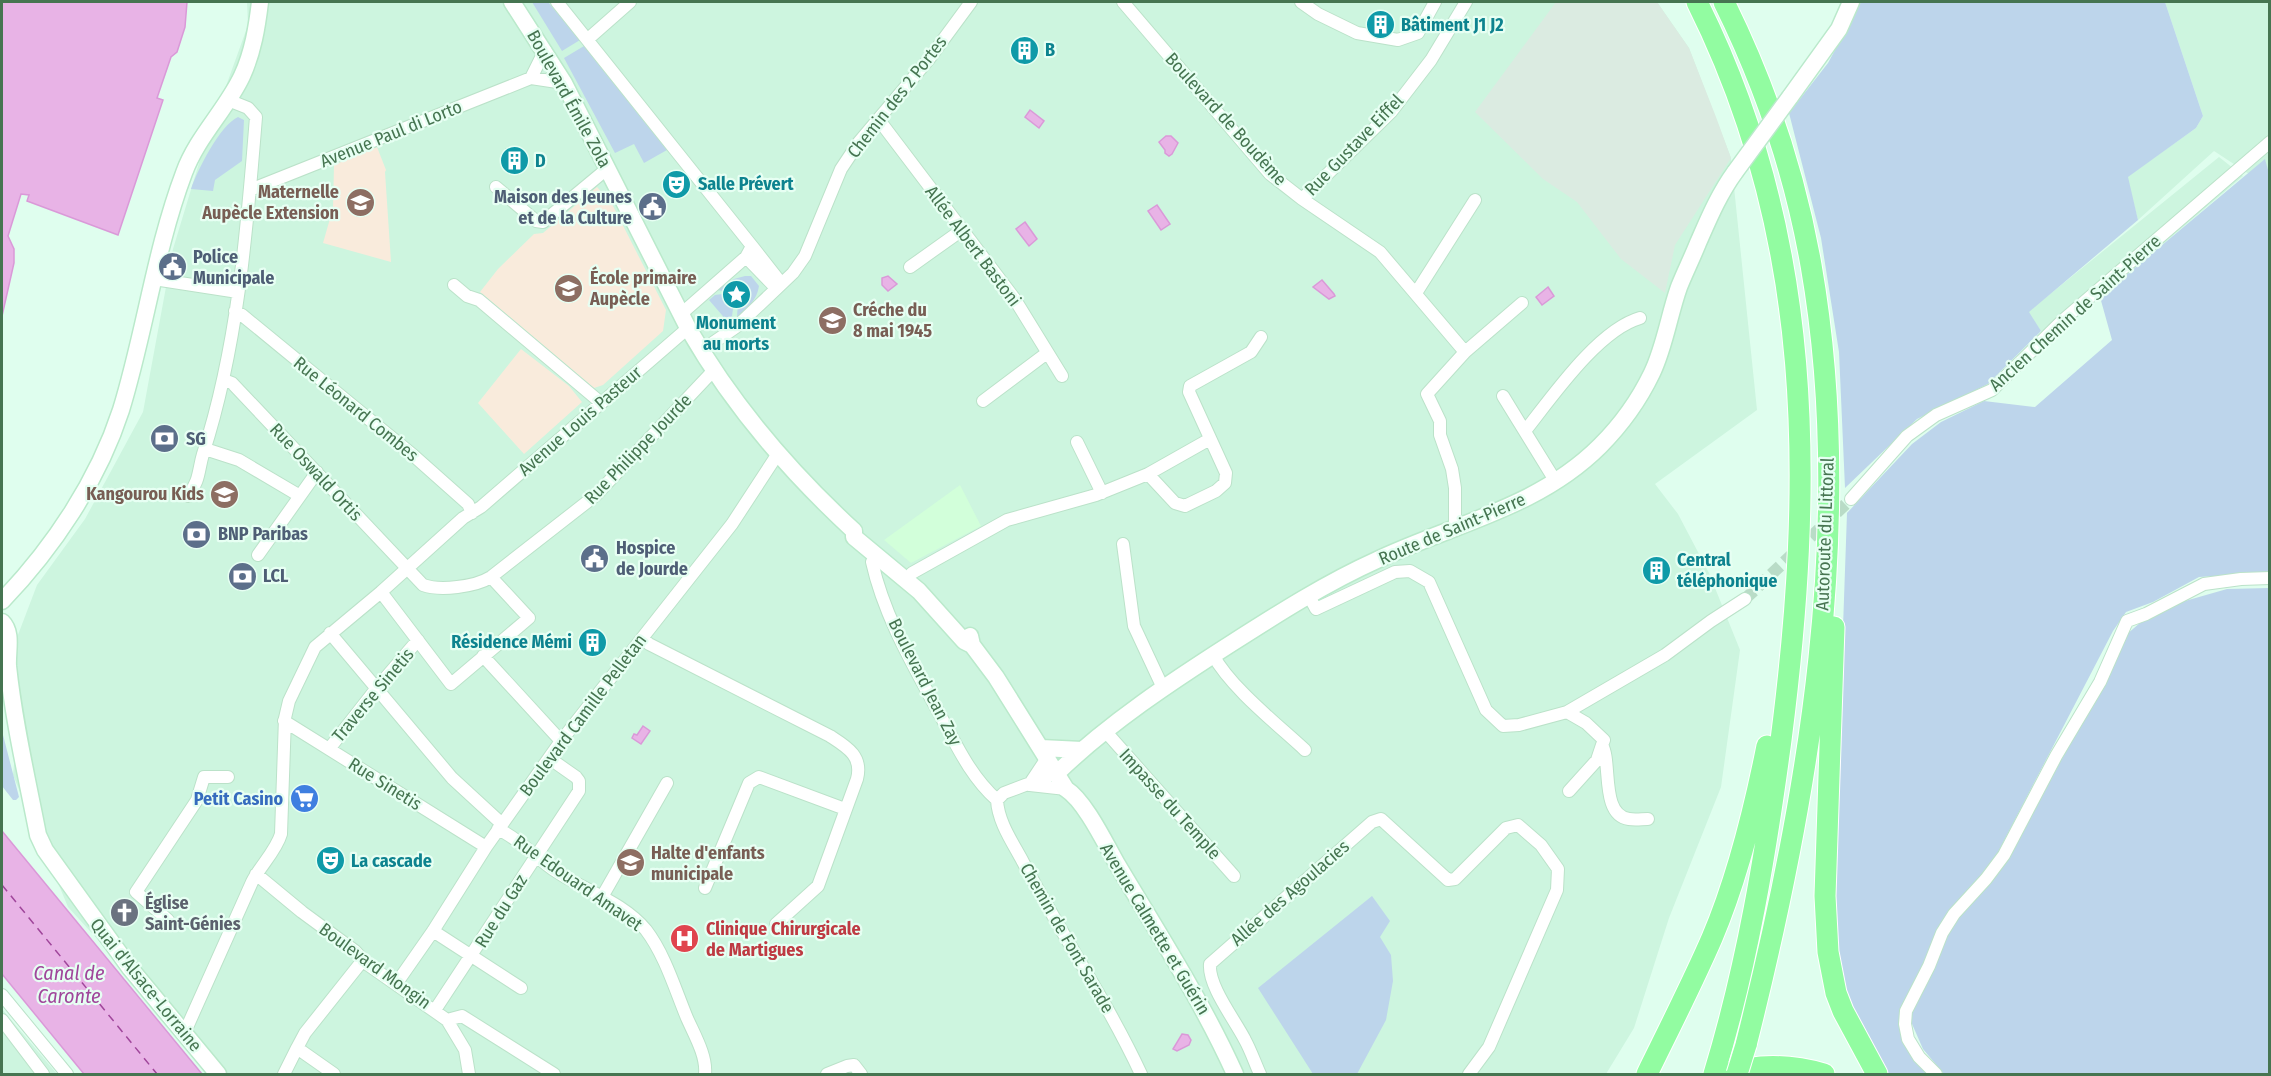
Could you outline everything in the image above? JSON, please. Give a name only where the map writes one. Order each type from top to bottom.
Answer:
[{"type":"highway","name":"Autoroute du Littoral","points":[[1697,2],[1726,61],[1764,177],[1780,244],[1791,309],[1801,425],[1801,513],[1791,662],[1774,786],[1748,937],[1714,1074]]},
{"type":"highway","name":"Autoroute du Littoral","points":[[1724,2],[1768,104],[1802,219],[1821,333],[1828,447],[1825,578],[1812,710],[1782,890],[1746,1046],[1737,1074]]},
{"type":"highway","points":[[1828,447],[1834,625],[1825,863],[1828,952],[1836,993],[1850,1026],[1877,1074]]},
{"type":"highway","points":[[1647,1074],[1712,938],[1745,841],[1767,746],[1801,513]]},
{"type":"highway","points":[[1727,1074],[1773,1066],[1806,1069],[1824,1074]]},
{"type":"main road","points":[[2,601],[45,551],[103,455],[120,411],[184,171],[198,143],[242,76],[256,34],[260,2]]},
{"type":"main road","name":"Boulevard Émile Zola","points":[[512,2],[545,50],[564,83],[701,351],[778,452],[821,500],[854,531],[854,537],[880,552]]},
{"type":"main road","name":"Route de Saint-Pierre","points":[[1057,773],[1082,750],[1163,688],[1309,596],[1379,558],[1499,512],[1556,482],[1578,466],[1611,434],[1634,405],[1653,372],[1667,333],[1679,287],[1710,215],[1732,177],[1839,29],[1851,2]]},
{"type":"main road","name":"Avenue Calmette et Guérin","points":[[880,552],[944,604],[970,636],[972,645],[996,677],[1066,789],[1076,796],[1204,1010],[1235,1074]]},
{"type":"main road","name":"Quai d'Alsace-Lorraine","points":[[2,622],[8,632],[8,666],[15,728],[38,835],[45,850],[130,968],[218,1074]]},
{"type":"main road","points":[[2,667],[15,728]]},
{"type":"main road","name":"Quai d'Alsace-Lorraine","points":[[2,698],[6,714],[15,728]]},
{"type":"main road","points":[[1044,753],[1082,750]]},
{"type":"main road","name":"Avenue Calmette et Guérin","points":[[1066,789],[1066,799],[1187,992],[1229,1074]]},
{"type":"street","points":[[557,2],[588,39],[749,251],[779,286]]},
{"type":"street","points":[[588,39],[630,2]]},
{"type":"street","name":"Chemin des 2 Portes","points":[[701,351],[736,327],[793,273],[805,256],[841,169],[859,142],[929,59],[971,2]]},
{"type":"street","name":"Boulevard de Boudème","points":[[1123,2],[1270,174],[1302,199],[1380,252],[1465,352]]},
{"type":"street","points":[[1301,2],[1318,14],[1357,33],[1398,40],[1418,33],[1435,2]]},
{"type":"street","name":"Rue Gustave Eiffel","points":[[1302,199],[1391,112],[1431,60],[1466,2]]},
{"type":"street","points":[[545,50],[531,78],[564,83]]},
{"type":"street","name":"Avenue Paul di Lorto","points":[[250,190],[531,78]]},
{"type":"street","points":[[188,496],[196,485],[224,380],[238,292],[250,190],[256,117],[248,108],[228,100]]},
{"type":"street","name":"Allée Albert Bastoni","points":[[879,120],[1014,298],[1062,376]]},
{"type":"street","name":"Ancien Chemin de Saint-Pierre","points":[[1851,499],[1907,436],[1936,415],[1992,390],[2062,321],[2270,142]]},
{"type":"street","points":[[2252,156],[2270,153]]},
{"type":"street","points":[[496,187],[536,221],[543,222],[608,168]]},
{"type":"street","points":[[1416,293],[1475,200]]},
{"type":"street","points":[[910,267],[962,230]]},
{"type":"street","name":"Avenue Louis Pasteur","points":[[284,721],[289,701],[315,647],[381,592],[462,518],[472,513],[600,402],[685,321],[749,251]]},
{"type":"street","points":[[154,279],[238,292]]},
{"type":"street","points":[[454,285],[467,296],[479,300],[600,402]]},
{"type":"street","points":[[1455,529],[1455,488],[1452,469],[1440,435],[1440,421],[1427,394],[1465,352],[1522,303]]},
{"type":"street","name":"Rue Léonard Combes","points":[[235,311],[414,456],[468,504],[472,513]]},
{"type":"street","points":[[1525,431],[1565,381],[1603,340],[1628,322],[1640,318]]},
{"type":"street","points":[[1148,474],[1180,506],[1185,506],[1216,491],[1225,483],[1226,473],[1189,392],[1190,386],[1251,352],[1261,337]]},
{"type":"street","points":[[983,401],[1047,353]]},
{"type":"street","name":"Rue Philippe Jourde","points":[[471,586],[491,578],[596,495],[714,370]]},
{"type":"street","name":"Rue Oswald Ortis","points":[[224,380],[232,383],[423,585],[427,587],[471,586]]},
{"type":"street","points":[[1503,396],[1556,482]]},
{"type":"street","points":[[908,577],[1007,520],[1102,493],[1148,474],[1210,440]]},
{"type":"street","points":[[1077,442],[1102,493]]},
{"type":"street","points":[[206,449],[238,460],[300,496]]},
{"type":"street","name":"Boulevard Camille Pelletan","points":[[396,984],[500,827],[561,741],[732,524],[778,452]]},
{"type":"street","points":[[258,555],[317,472]]},
{"type":"street","points":[[1123,544],[1134,626],[1163,688]]},
{"type":"street","name":"Boulevard Jean Zay","points":[[880,552],[872,562],[891,619],[972,773],[997,800]]},
{"type":"street","points":[[1309,596],[1316,609],[1395,572],[1410,571],[1429,582],[1486,710],[1503,726],[1519,725],[1567,712],[1665,655],[1745,599]]},
{"type":"street","points":[[381,592],[452,684],[529,618],[491,578]]},
{"type":"street","points":[[1936,1074],[1919,1057],[1908,1039],[1905,1024],[1906,1011],[1929,966],[1942,933],[1954,914],[2004,855],[2056,756],[2100,682],[2127,621],[2146,614],[2204,584],[2270,578]]},
{"type":"street","name":"Rue Edouard Amavet","points":[[330,633],[452,778],[500,827],[537,855],[541,861],[624,911],[645,929],[658,949],[699,1044],[705,1074]]},
{"type":"street","points":[[642,638],[649,644],[830,736],[854,753],[859,771],[818,886],[776,924]]},
{"type":"street","name":"Traverse Sinetis","points":[[329,749],[376,688],[418,640]]},
{"type":"street","points":[[1212,656],[1257,706],[1305,750]]},
{"type":"street","points":[[483,657],[561,741]]},
{"type":"street","points":[[1567,712],[1586,723],[1604,740],[1597,760],[1569,791]]},
{"type":"street","points":[[184,1034],[256,874],[278,845],[284,721]]},
{"type":"street","name":"Rue Sinetis","points":[[284,721],[486,848]]},
{"type":"street","name":"Impasse du Temple","points":[[1106,732],[1234,876]]},
{"type":"street","points":[[1602,745],[1606,752],[1608,792],[1619,814],[1628,819],[1648,819]]},
{"type":"street","points":[[1029,785],[1044,753]]},
{"type":"street","name":"Rue du Gaz","points":[[435,1010],[580,787],[576,777],[549,758]]},
{"type":"street","points":[[997,800],[1004,793],[1057,773]]},
{"type":"street","points":[[168,920],[136,892],[197,800],[204,777],[228,777]]},
{"type":"street","points":[[705,888],[749,783],[759,777],[845,809]]},
{"type":"street","points":[[602,897],[667,783]]},
{"type":"street","points":[[1029,785],[1066,789]]},
{"type":"street","name":"Chemin de Font Sarade","points":[[997,800],[1000,818],[1052,914],[1112,1016],[1141,1074]]},
{"type":"street","name":"Allée des Agoulacies","points":[[1260,1074],[1246,1040],[1225,1007],[1210,970],[1210,963],[1372,822],[1381,819],[1448,880],[1455,879],[1506,828],[1518,825],[1541,845],[1558,869],[1557,890],[1489,1047],[1469,1074]]},
{"type":"street","name":"Boulevard Mongin","points":[[256,874],[302,912],[356,951],[363,960],[447,1020],[465,1050],[469,1074]]},
{"type":"street","points":[[433,931],[521,988]]},
{"type":"street","points":[[284,1074],[305,1033],[363,960]]},
{"type":"street","points":[[2,995],[67,1074]]},
{"type":"street","points":[[447,1020],[462,1016],[554,1074]]},
{"type":"street","points":[[2,1020],[43,1074]]},
{"type":"street","points":[[297,1048],[334,1074]]},
{"type":"street","points":[[826,1074],[854,1065],[861,1074]]},
{"type":"shaded area","points":[[247,2],[1657,2],[1689,48],[1731,158],[1757,410],[1655,484],[1678,514],[1709,573],[1740,650],[1721,787],[1669,918],[1634,1028],[1606,1074],[220,1074],[68,907],[13,775],[20,700],[13,648],[37,585],[85,519],[143,412],[173,249],[203,150],[248,25]]},
{"type":"shaded area","points":[[532,2],[548,2],[580,40],[562,51]]},
{"type":"shaded area","points":[[1556,2],[1657,2],[1689,48],[1716,117],[1731,158],[1675,245],[1665,293],[1621,259],[1577,202],[1543,179],[1475,112]]},
{"type":"shaded area","points":[[1861,2],[2165,2],[2203,116],[2196,128],[2128,177],[2138,220],[2029,312],[2041,331],[1988,384],[1917,419],[1845,488],[1839,352],[1821,238],[1789,113],[1828,63]]},
{"type":"shaded area","points":[[2165,2],[2269,2],[2269,177],[2265,160],[2249,174],[2214,151],[2138,220],[2127,177],[2196,128],[2203,116]]},
{"type":"shaded area","points":[[584,46],[667,150],[644,163],[634,144],[615,153],[564,58]]},
{"type":"shaded area","points":[[238,117],[244,120],[242,161],[215,180],[213,191],[191,189],[198,171],[217,139],[224,129]]},
{"type":"shaded area","name":"Maternelle Aupècle Extension","points":[[377,147],[386,170],[391,262],[323,243],[333,208],[334,165]]},
{"type":"shaded area","points":[[2219,157],[2243,176],[2048,342],[2028,312]]},
{"type":"shaded area","points":[[2265,159],[2270,177],[2269,573],[2199,577],[2153,602],[2126,612],[2113,631],[1994,860],[1941,924],[1904,1002],[1899,1027],[1904,1040],[1929,1074],[1885,1074],[1850,1012],[1837,966],[1834,885],[1847,513],[1912,444],[1941,422],[1984,401],[2035,407],[2112,340],[2100,297]]},
{"type":"shaded area","name":"École primaire Aupècle","points":[[597,187],[612,204],[666,310],[663,331],[603,385],[594,388],[480,292],[498,269],[534,234],[543,233]]},
{"type":"shaded area","points":[[751,276],[759,286],[754,300],[737,317],[738,302],[748,293],[739,283],[730,292],[717,290],[734,279]]},
{"type":"shaded area","points":[[715,295],[728,295],[734,302],[732,316],[728,322],[709,300]]},
{"type":"shaded area","points":[[521,349],[569,386],[582,402],[524,454],[478,403]]},
{"type":"shaded area","points":[[960,485],[981,526],[911,563],[884,540]]},
{"type":"shaded area","points":[[2269,588],[2269,1074],[1944,1074],[1923,1049],[1909,1017],[1948,930],[2006,862],[2116,659],[2126,635],[2141,622],[2171,605],[2227,589]]},
{"type":"shaded area","points":[[2,731],[19,797],[16,800],[13,800],[2,786]]},
{"type":"shaded area","points":[[1372,896],[1390,921],[1380,937],[1391,955],[1393,981],[1386,1020],[1357,1074],[1313,1074],[1258,988]]},
{"type":"shaded area","points":[[2,1009],[57,1074],[2,1074]]},
{"type":"water","points":[[2,2],[187,2],[185,27],[177,52],[171,57],[157,98],[163,100],[118,235],[27,201],[29,195],[21,194],[8,236],[14,249],[14,263],[2,316]]},
{"type":"water","points":[[1030,110],[1044,121],[1039,128],[1025,117]]},
{"type":"water","points":[[1166,136],[1171,136],[1178,143],[1169,156],[1159,142]]},
{"type":"water","points":[[1157,205],[1170,224],[1161,230],[1148,211]]},
{"type":"water","points":[[1025,222],[1037,239],[1029,246],[1016,229]]},
{"type":"water","points":[[888,276],[897,284],[888,291],[882,285],[882,278]]},
{"type":"water","points":[[1322,280],[1335,296],[1329,299],[1313,287]]},
{"type":"water","points":[[1548,287],[1554,296],[1542,305],[1536,297]]},
{"type":"water","points":[[643,726],[650,731],[641,744],[632,738]]},
{"type":"water","name":"Canal de Caronte","points":[[2,831],[202,1074],[84,1074],[2,974]]},
{"type":"water","points":[[1182,1034],[1188,1035],[1191,1040],[1189,1045],[1177,1051],[1173,1049]]},
{"type":"ferry route","points":[[2,885],[157,1074]]},
{"type":"tunnel","points":[[1745,599],[1851,499]]},
{"type":"place","name":"Bâtiment J1 J2","points":[[1380,25]]},
{"type":"place","name":"B","points":[[1024,50]]},
{"type":"place","name":"D","points":[[514,161]]},
{"type":"place","name":"Salle Prévert","points":[[677,184]]},
{"type":"place","name":"Maternelle Aupècle Extension","points":[[360,202]]},
{"type":"place","name":"Maison des Jeunes et de la Culture","points":[[653,207]]},
{"type":"place","name":"Police Municipale","points":[[172,267]]},
{"type":"place","name":"École primaire Aupècle","points":[[569,288]]},
{"type":"place","name":"Monument au morts","points":[[736,294]]},
{"type":"place","name":"Créche du 8 mai 1945","points":[[832,320]]},
{"type":"place","name":"SG","points":[[165,439]]},
{"type":"place","name":"Kangourou Kids","points":[[225,494]]},
{"type":"place","name":"BNP Paribas","points":[[197,534]]},
{"type":"place","name":"Hospice de Jourde","points":[[595,558]]},
{"type":"place","name":"Central téléphonique","points":[[1656,570]]},
{"type":"place","name":"LCL","points":[[242,576]]},
{"type":"place","name":"Résidence Mémi","points":[[593,642]]},
{"type":"place","name":"Petit Casino","points":[[304,799]]},
{"type":"place","name":"La cascade","points":[[330,861]]},
{"type":"place","name":"Halte d'enfants municipale","points":[[630,863]]},
{"type":"place","name":"Église Saint-Génies","points":[[124,913]]},
{"type":"place","name":"Clinique Chirurgicale de Martigues","points":[[685,939]]}]
